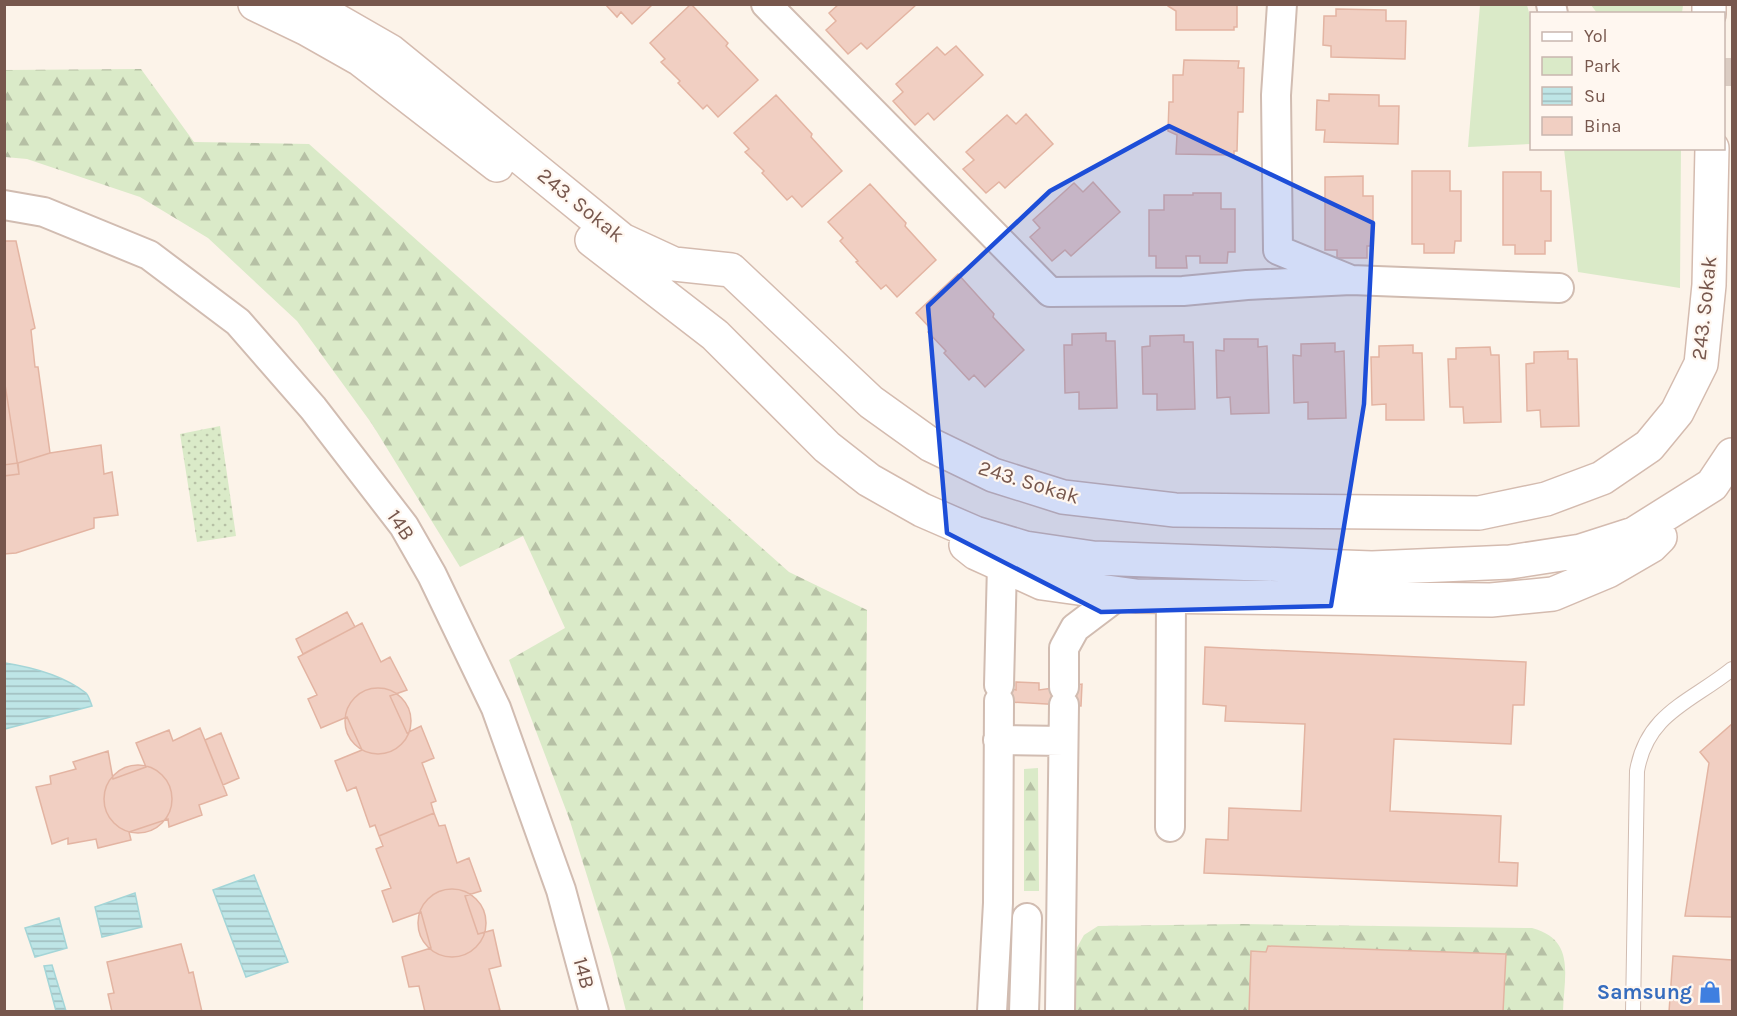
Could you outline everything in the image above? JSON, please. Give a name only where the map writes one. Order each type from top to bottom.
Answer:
[{"type":"street","name":"243. Sokak","points":[[255,4],[307,29],[360,59],[714,335],[827,447],[869,480],[922,510],[975,533],[1025,548],[1093,558],[1384,567],[1510,562],[1581,551],[1634,534],[1712,484],[1732,455]]},
{"type":"street","name":"243. Sokak","points":[[308,4],[390,51],[622,240],[674,264],[731,270],[871,402],[931,445],[993,475],[1063,497],[1175,510],[1479,513],[1546,499],[1602,478],[1648,446],[1677,412],[1701,364],[1709,285],[1722,216],[1712,150]]},
{"type":"street","points":[[766,4],[1050,292],[1184,291],[1247,285],[1351,280],[1559,288]]},
{"type":"street","points":[[1247,285],[1278,249],[1276,95],[1282,4]]},
{"type":"street","name":"14B","points":[[4,205],[44,212],[149,255],[238,322],[314,408],[404,526],[432,576],[496,708],[561,890],[594,1011]]},
{"type":"street","points":[[1278,249],[1351,280]]},
{"type":"street","points":[[922,510],[976,553],[1042,583],[1120,594],[1171,597],[1491,600],[1552,594],[1608,571],[1651,546],[1712,484]]},
{"type":"street","points":[[992,1011],[998,889],[998,740],[1002,565]]},
{"type":"street","points":[[1060,1011],[1064,648],[1075,628],[1120,594]]},
{"type":"street","points":[[1170,826],[1171,597]]},
{"type":"street","points":[[998,740],[1063,741]]},
{"type":"street","points":[[998,889],[1007,901],[1027,918]]},
{"type":"street","points":[[1027,918],[1051,906],[1063,892]]},
{"type":"street","points":[[1024,1011],[1027,918]]},
{"type":"lane","points":[[1634,1011],[1637,771],[1640,756],[1645,741],[1664,717],[1732,669]]},
{"type":"highlighted area","points":[[1169,126],[1373,223],[1364,404],[1331,606],[1101,612],[947,533],[928,306],[1050,191]]},
{"type":"green space","points":[[1480,5],[1527,5],[1530,16],[1530,144],[1468,147]]},
{"type":"green space","points":[[1591,5],[1683,5],[1682,12],[1596,12]]},
{"type":"green space","points":[[141,69],[194,142],[309,144],[789,572],[867,610],[863,1011],[626,1011],[612,956],[569,818],[509,660],[565,628],[523,536],[460,567],[372,424],[297,321],[208,238],[140,197],[27,159],[5,157],[5,70]]},
{"type":"green space","points":[[1564,150],[1681,150],[1680,288],[1578,272]]},
{"type":"green space","points":[[220,426],[236,536],[197,542],[180,434]]},
{"type":"green space","points":[[1038,768],[1039,891],[1024,891],[1024,769]]},
{"type":"green space","points":[[1242,924],[1532,928],[1556,941],[1561,950],[1565,972],[1563,1011],[1503,1011],[1505,954],[1268,946],[1266,952],[1251,951],[1249,1011],[1076,1011],[1075,951],[1084,935],[1098,926]]},
{"type":"water","points":[[5,663],[58,677],[86,693],[92,706],[5,729]]},
{"type":"water","points":[[254,875],[288,962],[246,977],[213,890]]},
{"type":"water","points":[[135,893],[142,927],[102,937],[95,907]]},
{"type":"water","points":[[59,918],[67,948],[35,957],[25,928]]},
{"type":"water","points":[[52,965],[66,1011],[56,1011],[44,966]]},
{"type":"building","points":[[605,4],[653,4],[632,24],[621,12],[617,17]]},
{"type":"building","points":[[691,4],[728,43],[726,46],[758,80],[718,117],[707,105],[703,109],[678,83],[680,81],[661,62],[665,59],[650,43]]},
{"type":"building","points":[[839,4],[916,5],[867,49],[861,43],[848,54],[826,30],[836,21],[829,13]]},
{"type":"building","points":[[1168,4],[1237,4],[1237,27],[1234,27],[1234,30],[1176,30],[1176,11]]},
{"type":"building","points":[[1336,9],[1386,10],[1386,21],[1406,21],[1405,59],[1331,57],[1331,46],[1323,45],[1324,16],[1336,16]]},
{"type":"building","points":[[956,46],[983,75],[934,120],[928,113],[915,125],[893,101],[903,92],[896,84],[937,47],[945,55]]},
{"type":"building","points":[[1184,60],[1239,61],[1238,68],[1244,68],[1243,112],[1238,112],[1237,151],[1234,151],[1234,155],[1176,154],[1177,135],[1168,131],[1169,102],[1173,102],[1173,75],[1183,75]]},
{"type":"building","points":[[1329,94],[1379,95],[1379,106],[1399,106],[1398,144],[1324,142],[1325,130],[1316,130],[1317,100],[1329,101]]},
{"type":"building","points":[[776,95],[842,171],[802,207],[792,196],[787,200],[762,173],[764,171],[745,152],[749,149],[734,133]]},
{"type":"building","points":[[1026,114],[1053,144],[1005,188],[999,182],[986,193],[963,169],[974,160],[966,152],[1007,115],[1016,124]]},
{"type":"building","points":[[1412,171],[1450,171],[1450,191],[1461,191],[1461,241],[1455,241],[1454,253],[1424,253],[1424,244],[1412,244]]},
{"type":"building","points":[[1503,172],[1541,172],[1541,191],[1551,191],[1551,241],[1545,241],[1545,254],[1515,254],[1515,245],[1503,245]]},
{"type":"building","points":[[1363,176],[1363,196],[1373,196],[1373,246],[1367,246],[1367,258],[1337,258],[1337,250],[1325,250],[1325,177]]},
{"type":"building","points":[[1093,182],[1120,212],[1071,256],[1065,250],[1052,261],[1030,237],[1040,228],[1033,220],[1074,183],[1083,192]]},
{"type":"building","points":[[870,184],[936,260],[897,297],[886,285],[881,289],[856,262],[858,261],[840,241],[843,238],[828,222]]},
{"type":"building","points":[[1193,193],[1221,193],[1221,209],[1235,209],[1235,252],[1228,252],[1227,263],[1200,263],[1200,256],[1186,256],[1187,268],[1156,268],[1156,256],[1149,256],[1149,210],[1164,210],[1164,195],[1193,195]]},
{"type":"building","points":[[4,241],[16,241],[35,328],[31,330],[35,367],[38,367],[50,453],[4,465]]},
{"type":"building","points":[[958,274],[1024,350],[985,387],[974,375],[969,380],[944,353],[946,351],[928,332],[931,329],[916,313]]},
{"type":"building","points":[[1106,333],[1106,341],[1115,341],[1117,408],[1079,409],[1079,392],[1065,393],[1064,345],[1072,345],[1072,334]]},
{"type":"building","points":[[1184,335],[1184,342],[1193,342],[1195,409],[1157,410],[1157,394],[1143,394],[1142,347],[1150,346],[1150,336]]},
{"type":"building","points":[[1224,339],[1258,339],[1258,347],[1267,346],[1269,413],[1231,414],[1230,397],[1217,398],[1216,350],[1224,351]]},
{"type":"building","points":[[1335,343],[1335,352],[1344,351],[1346,418],[1308,419],[1308,402],[1294,403],[1293,355],[1301,356],[1301,344]]},
{"type":"building","points":[[1413,345],[1413,353],[1422,353],[1424,420],[1386,420],[1386,404],[1372,405],[1371,357],[1379,357],[1379,346]]},
{"type":"building","points":[[1490,347],[1491,355],[1499,355],[1501,422],[1464,423],[1463,407],[1450,407],[1448,359],[1456,359],[1456,348]]},
{"type":"building","points":[[1568,351],[1568,359],[1577,359],[1579,426],[1541,427],[1540,410],[1527,411],[1526,364],[1534,363],[1534,352]]},
{"type":"building","points":[[4,378],[19,474],[4,476]]},
{"type":"building","points":[[101,445],[104,474],[112,472],[118,515],[94,518],[94,528],[16,553],[4,554],[4,476],[19,474],[18,463],[50,453]]},
{"type":"building","points":[[347,612],[355,627],[303,654],[296,639]]},
{"type":"building","points":[[362,623],[381,662],[390,657],[407,690],[390,696],[407,733],[421,726],[434,758],[422,763],[436,801],[431,803],[434,813],[379,836],[375,825],[370,827],[356,787],[347,791],[335,761],[362,750],[347,717],[321,728],[308,699],[317,695],[298,657]]},
{"type":"building","points":[[1205,647],[1526,662],[1524,705],[1513,705],[1511,744],[1394,739],[1390,811],[1501,816],[1499,862],[1518,863],[1517,886],[1204,873],[1206,839],[1228,840],[1229,808],[1301,811],[1305,724],[1225,721],[1226,706],[1203,704]]},
{"type":"building","points":[[1016,682],[1039,683],[1039,690],[1082,684],[1081,706],[992,701],[999,685],[1016,690]]},
{"type":"building","points":[[371,688],[385,688],[397,693],[406,702],[411,721],[409,734],[402,745],[385,754],[371,754],[359,749],[350,740],[345,728],[345,714],[350,702],[359,693]]},
{"type":"building","points":[[1732,724],[1732,917],[1685,916],[1709,763],[1700,752]]},
{"type":"building","points":[[200,728],[227,795],[199,805],[202,815],[169,827],[168,819],[129,832],[131,840],[98,848],[96,839],[68,844],[68,838],[52,844],[36,787],[51,784],[50,776],[76,769],[73,762],[108,751],[113,779],[146,767],[136,743],[169,730],[173,741]]},
{"type":"building","points":[[221,733],[239,778],[223,785],[205,740]]},
{"type":"building","points":[[138,765],[151,768],[162,775],[169,786],[172,799],[169,812],[162,823],[151,830],[138,833],[125,830],[114,823],[107,812],[104,799],[107,786],[114,775],[125,768]]},
{"type":"building","points":[[434,813],[439,826],[445,825],[457,863],[469,858],[481,891],[465,896],[478,934],[493,930],[501,966],[489,969],[500,1010],[493,1012],[425,1012],[419,986],[409,987],[402,957],[431,948],[421,912],[393,922],[382,891],[391,888],[376,849],[383,846],[379,836]]},
{"type":"building","points":[[452,889],[465,892],[476,899],[483,910],[486,923],[483,936],[476,947],[465,954],[452,957],[439,954],[428,947],[421,936],[418,923],[421,910],[428,899],[439,892]]},
{"type":"building","points":[[181,944],[189,973],[193,972],[202,1012],[112,1012],[108,994],[114,993],[107,962]]},
{"type":"building","points":[[1268,946],[1506,954],[1503,1012],[1249,1012],[1251,951],[1266,952]]},
{"type":"building","points":[[1673,956],[1732,960],[1732,1012],[1669,1012]]},
{"type":"tunnel","points":[[1725,72],[1732,72]]},
{"type":"place","name":"Samsung","points":[[1710,992]]}]
